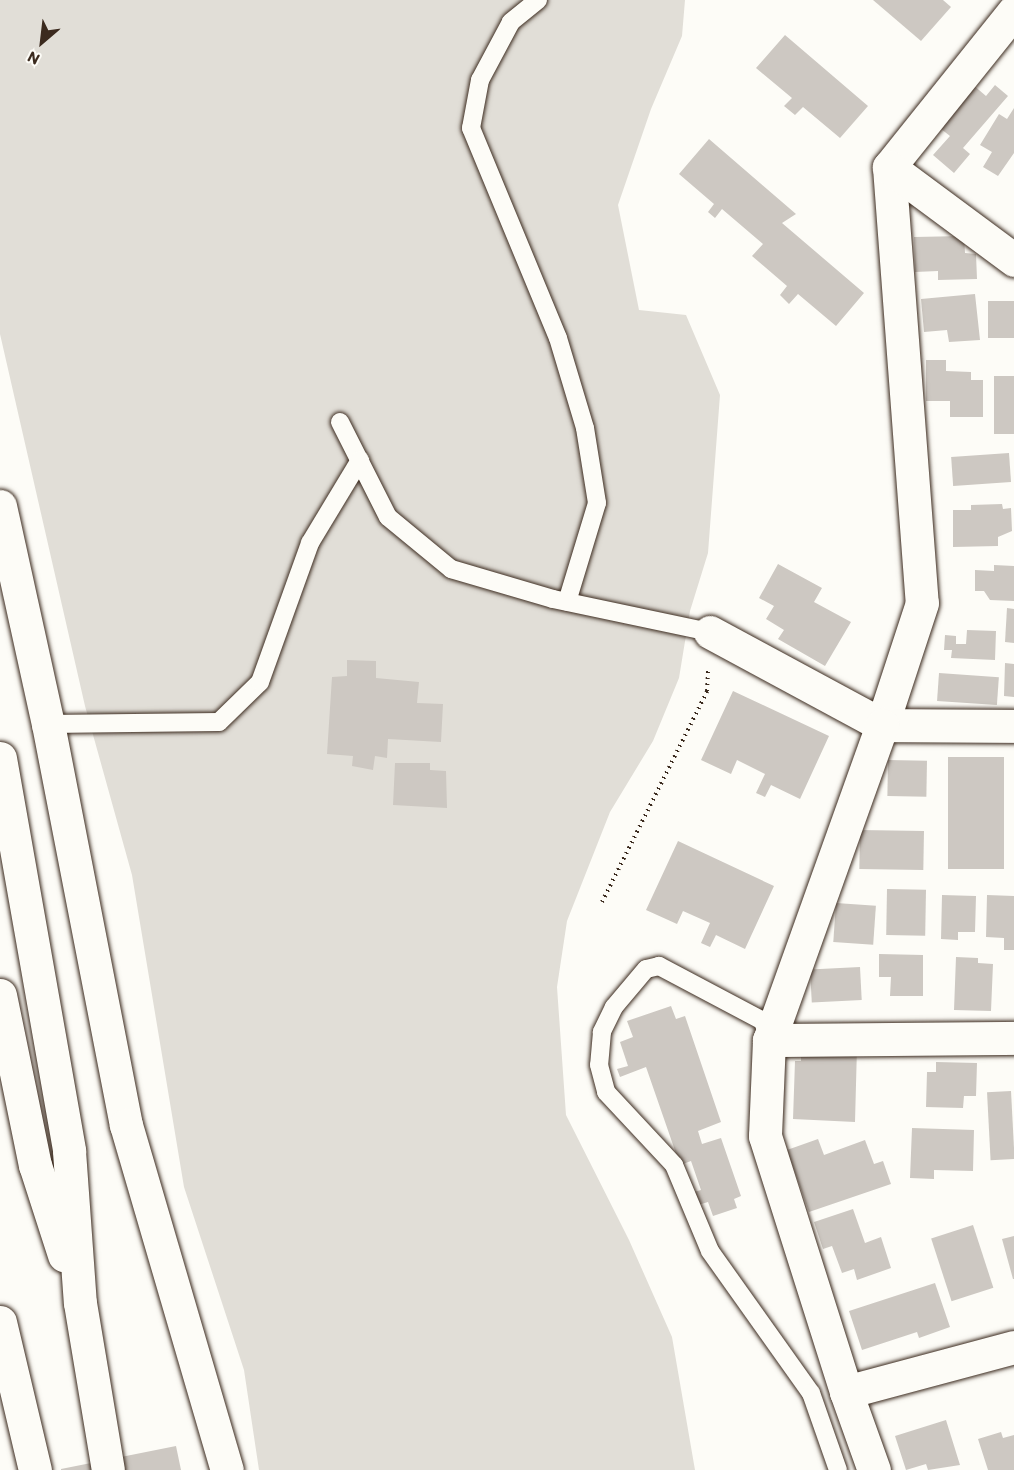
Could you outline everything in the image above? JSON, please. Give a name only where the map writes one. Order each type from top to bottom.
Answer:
[{"type":"main road","points":[[874,1470],[846,1392],[765,1136],[769,1040],[882,725],[922,603],[889,167],[1014,11]]},
{"type":"main road","points":[[889,167],[1014,260]]},
{"type":"main road","points":[[0,506],[48,724],[126,1125],[227,1470]]},
{"type":"main road","points":[[710,632],[882,725],[1014,726]]},
{"type":"main road","points":[[0,758],[69,1151],[80,1303],[108,1470]]},
{"type":"main road","points":[[0,995],[35,1165],[80,1303]]},
{"type":"main road","points":[[769,1040],[1014,1038]]},
{"type":"main road","points":[[0,1322],[35,1470]]},
{"type":"main road","points":[[846,1392],[1014,1347]]},
{"type":"lane","points":[[538,0],[511,22],[480,80],[471,128],[558,338],[585,428],[597,502],[567,602]]},
{"type":"lane","points":[[340,422],[388,518],[451,569],[567,602],[710,632]]},
{"type":"lane","points":[[48,724],[219,722],[260,682],[310,543],[360,460]]},
{"type":"lane","points":[[769,1040],[763,1021],[658,966],[646,969],[614,1007],[602,1032],[598,1065],[606,1092],[674,1165],[710,1251],[811,1393],[838,1470]]},
{"type":"path","points":[[602,902],[707,691],[710,632]]},
{"type":"shaded area","points":[[0,0],[685,0],[682,36],[651,109],[618,205],[639,310],[686,315],[720,395],[708,553],[690,611],[679,678],[653,741],[610,812],[567,921],[557,987],[566,1115],[629,1240],[672,1337],[695,1470],[259,1470],[244,1370],[184,1187],[132,875],[85,706],[0,334]]},
{"type":"building","points":[[873,0],[943,0],[951,7],[921,41]]},
{"type":"building","points":[[785,35],[868,106],[840,138],[803,107],[795,115],[784,106],[792,98],[756,68]]},
{"type":"building","points":[[972,84],[986,96],[995,85],[1008,96],[963,148],[970,154],[954,173],[933,155],[950,136],[936,125]]},
{"type":"building","points":[[1014,108],[1014,153],[998,176],[983,167],[992,152],[980,145],[999,114],[1007,119]]},
{"type":"building","points":[[709,139],[796,214],[782,223],[864,293],[836,326],[798,294],[789,304],[780,295],[787,286],[752,256],[763,244],[722,209],[715,218],[708,212],[714,204],[679,174]]},
{"type":"building","points":[[964,236],[965,253],[976,254],[977,279],[938,280],[938,271],[915,272],[914,237]]},
{"type":"building","points":[[975,294],[980,340],[949,342],[947,330],[924,332],[921,299]]},
{"type":"building","points":[[988,301],[1014,301],[1014,338],[988,338]]},
{"type":"building","points":[[926,360],[946,360],[946,371],[971,372],[971,380],[983,380],[983,417],[950,417],[950,401],[926,401]]},
{"type":"building","points":[[994,376],[1014,376],[1014,434],[994,434]]},
{"type":"building","points":[[1009,453],[1011,482],[953,486],[951,457]]},
{"type":"building","points":[[1002,504],[1003,509],[1011,508],[1012,531],[998,537],[998,546],[953,547],[953,510],[971,510],[971,505]]},
{"type":"building","points":[[778,564],[822,588],[814,602],[851,622],[825,666],[778,639],[784,630],[766,619],[774,606],[759,598]]},
{"type":"building","points":[[994,565],[1014,566],[1014,601],[990,600],[984,591],[975,591],[975,570],[994,571]]},
{"type":"building","points":[[1007,608],[1014,609],[1014,643],[1005,642]]},
{"type":"building","points":[[967,630],[996,631],[995,660],[951,658],[952,650],[944,650],[945,635],[956,636],[956,644],[966,644]]},
{"type":"building","points":[[347,660],[376,661],[376,678],[419,682],[417,703],[443,704],[441,742],[388,739],[387,758],[375,756],[373,770],[352,766],[353,756],[327,754],[332,677],[347,676]]},
{"type":"building","points":[[1005,663],[1014,664],[1014,697],[1004,696]]},
{"type":"building","points":[[939,673],[999,677],[997,705],[937,701]]},
{"type":"building","points":[[733,691],[829,736],[800,799],[771,785],[765,797],[756,793],[765,774],[737,760],[731,774],[701,760]]},
{"type":"building","points":[[948,757],[1004,757],[1004,869],[948,869]]},
{"type":"building","points":[[888,760],[927,761],[926,797],[887,796]]},
{"type":"building","points":[[395,763],[430,763],[430,770],[446,771],[447,808],[393,805]]},
{"type":"building","points":[[860,830],[924,831],[923,870],[859,869]]},
{"type":"building","points":[[678,841],[774,886],[745,949],[716,935],[710,947],[701,943],[710,923],[683,911],[677,924],[646,910]]},
{"type":"building","points":[[887,889],[926,890],[925,936],[886,935]]},
{"type":"building","points":[[942,895],[976,896],[975,932],[958,932],[958,940],[941,939]]},
{"type":"building","points":[[987,895],[1014,896],[1014,950],[1004,950],[1004,938],[986,937]]},
{"type":"building","points":[[836,903],[876,906],[873,945],[833,942]]},
{"type":"building","points":[[879,954],[923,955],[923,996],[890,996],[891,977],[879,977]]},
{"type":"building","points":[[956,957],[978,958],[978,963],[993,964],[991,1011],[954,1010]]},
{"type":"building","points":[[860,967],[862,1000],[812,1003],[810,970]]},
{"type":"building","points":[[671,1006],[676,1019],[685,1016],[721,1122],[698,1131],[702,1144],[721,1138],[741,1196],[734,1199],[737,1208],[713,1216],[708,1202],[698,1205],[694,1192],[701,1190],[691,1161],[680,1165],[646,1067],[620,1077],[617,1069],[628,1066],[620,1042],[633,1037],[627,1021]]},
{"type":"building","points":[[801,1046],[857,1047],[855,1122],[793,1119],[795,1061],[801,1061]]},
{"type":"building","points":[[936,1062],[977,1063],[976,1096],[964,1096],[963,1108],[926,1107],[927,1072],[936,1072]]},
{"type":"building","points":[[1011,1091],[1014,1159],[991,1160],[987,1092]]},
{"type":"building","points":[[912,1128],[974,1130],[973,1171],[934,1170],[934,1179],[910,1178]]},
{"type":"building","points":[[818,1139],[824,1155],[865,1140],[874,1164],[883,1161],[891,1184],[809,1212],[787,1150]]},
{"type":"building","points":[[853,1209],[865,1243],[881,1237],[891,1268],[857,1280],[854,1269],[842,1273],[832,1246],[823,1249],[814,1222]]},
{"type":"building","points":[[973,1225],[993,1288],[952,1301],[931,1239]]},
{"type":"building","points":[[1014,1236],[1014,1279],[1013,1279],[1002,1239]]},
{"type":"building","points":[[935,1283],[950,1327],[919,1338],[917,1332],[862,1350],[849,1311]]},
{"type":"building","points":[[946,1420],[960,1465],[928,1470],[926,1464],[906,1470],[895,1436]]},
{"type":"building","points":[[1001,1432],[1003,1438],[1014,1435],[1014,1470],[988,1470],[978,1439]]},
{"type":"building","points":[[176,1446],[181,1470],[61,1470],[61,1469]]}]
